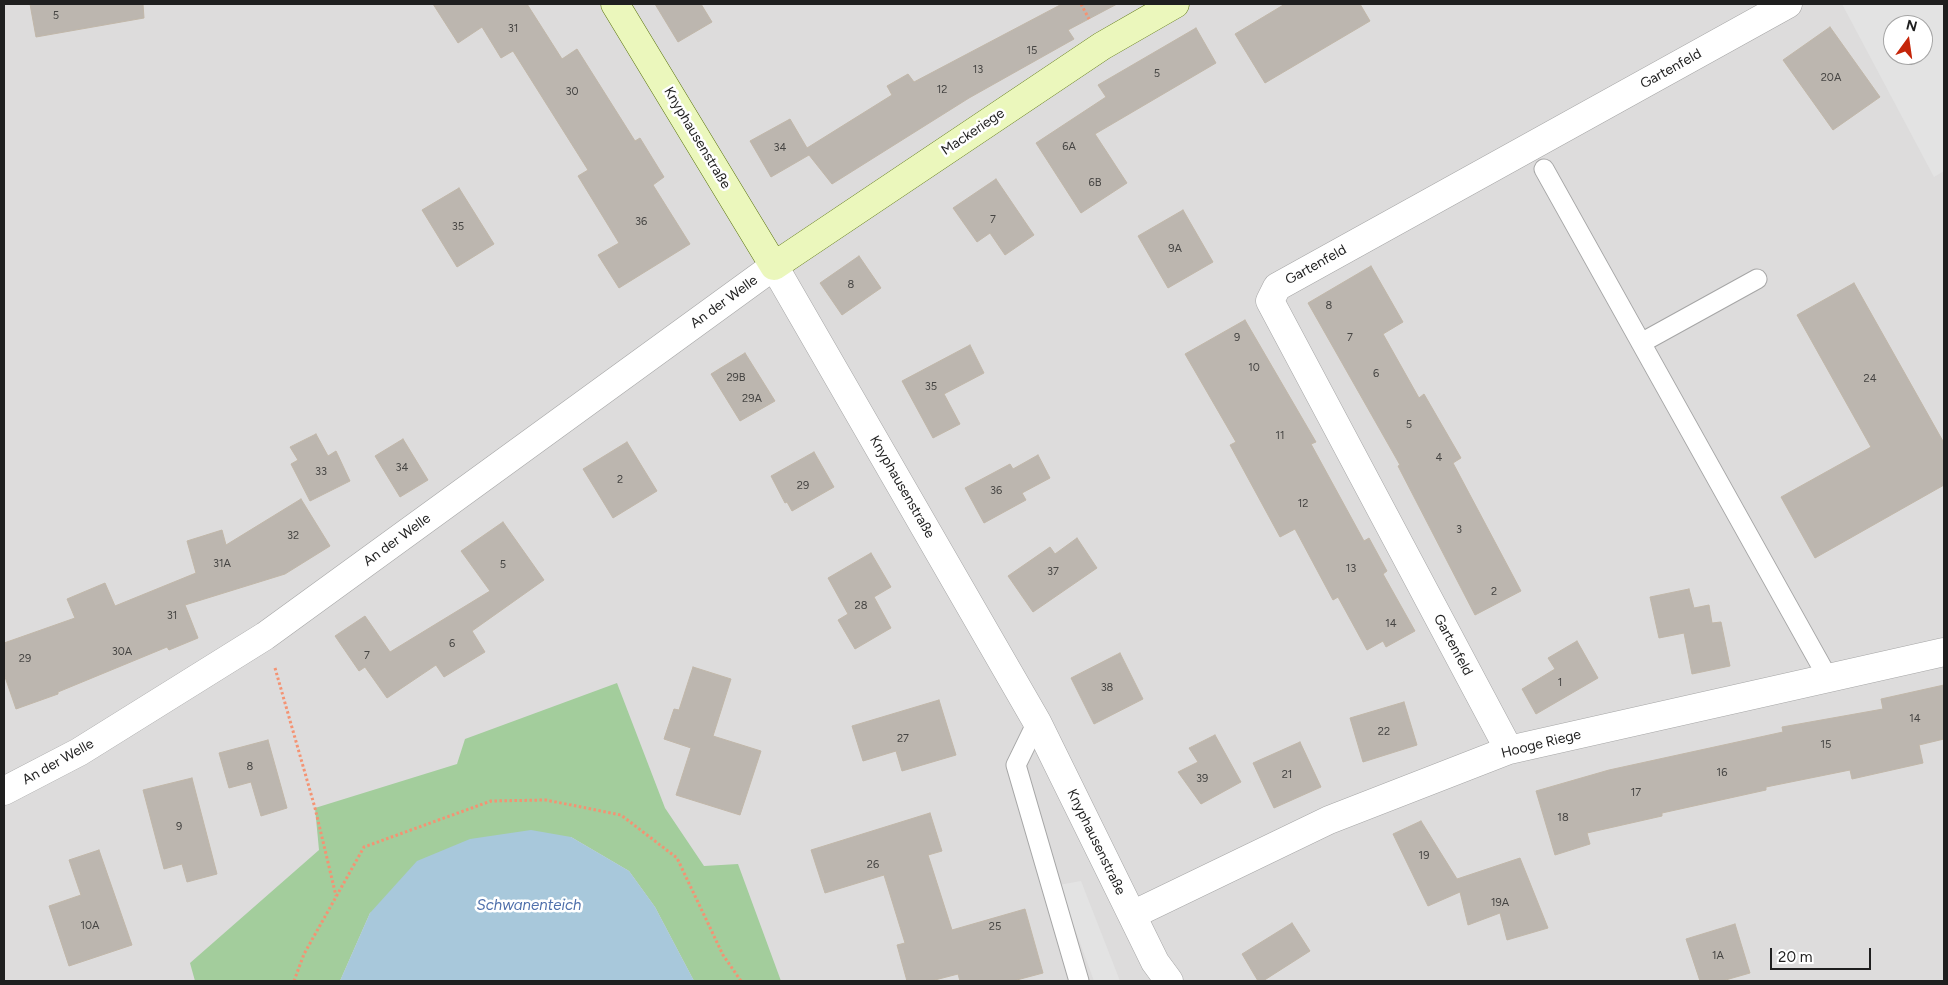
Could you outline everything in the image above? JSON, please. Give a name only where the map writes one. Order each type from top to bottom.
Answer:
[{"type":"main road","name":"Knyphausenstraße","points":[[615,4],[774,266]]},
{"type":"main road","name":"Mackeriege","points":[[774,266],[1102,46],[1175,4]]},
{"type":"street","name":"Gartenfeld","points":[[1509,750],[1270,301],[1277,287],[1788,4]]},
{"type":"street","name":"An der Welle","points":[[4,791],[79,752],[265,636],[774,266]]},
{"type":"street","name":"Knyphausenstraße","points":[[774,266],[1037,722],[1155,962],[1169,981]]},
{"type":"street","name":"Hooge Riege","points":[[1132,915],[1329,820],[1509,750],[1944,652]]},
{"type":"lane","points":[[1544,169],[1828,678]]},
{"type":"lane","points":[[1641,343],[1757,279]]},
{"type":"lane","points":[[1037,722],[1016,765],[1079,981]]},
{"type":"path","points":[[265,636],[315,808],[336,897]]},
{"type":"path","points":[[294,981],[304,954],[364,847],[490,801],[546,800],[621,815],[677,858],[723,956],[740,981]]},
{"type":"shaded area","points":[[4,4],[1944,4],[1944,981],[4,981]]},
{"type":"shaded area","points":[[1842,4],[1944,4],[1944,171],[1934,177]]},
{"type":"shaded area","points":[[1081,881],[1120,981],[1094,981],[1059,885]]},
{"type":"green space","points":[[617,683],[665,808],[704,866],[738,864],[781,981],[694,981],[655,907],[629,871],[571,837],[370,913],[340,981],[195,981],[190,963],[319,850],[315,808],[457,764],[465,739]]},
{"type":"water","name":"Schwanenteich","points":[[531,830],[571,837],[629,871],[655,907],[694,981],[340,981],[370,913],[417,861],[470,839]]},
{"type":"building","points":[[30,4],[143,4],[144,18],[36,37]]},
{"type":"building","points":[[433,4],[527,4],[562,59],[577,49],[635,141],[640,138],[664,177],[653,185],[690,244],[619,288],[598,255],[619,243],[578,176],[588,170],[513,51],[501,58],[482,27],[458,43]]},
{"type":"building","points":[[655,4],[701,4],[712,22],[678,42]]},
{"type":"building","points":[[1062,4],[1117,4],[1068,30],[1074,39],[969,98],[832,184],[809,155],[771,177],[750,141],[790,119],[807,148],[892,95],[887,86],[908,74],[914,82]]},
{"type":"building","points":[[1285,4],[1360,4],[1370,21],[1265,83],[1235,34]]},
{"type":"building","points":[[1830,27],[1880,97],[1833,130],[1783,60]]},
{"type":"building","points":[[1196,28],[1216,63],[1095,134],[1127,183],[1081,213],[1036,143],[1106,97],[1098,85]]},
{"type":"building","points":[[996,179],[1034,235],[1005,255],[990,233],[977,242],[953,208]]},
{"type":"building","points":[[459,188],[494,244],[457,267],[422,210]]},
{"type":"building","points":[[1183,210],[1213,262],[1168,288],[1138,236]]},
{"type":"building","points":[[859,256],[881,288],[842,315],[820,283]]},
{"type":"building","points":[[1371,266],[1403,322],[1383,334],[1419,398],[1424,394],[1461,458],[1453,463],[1521,591],[1475,615],[1398,466],[1400,465],[1308,303]]},
{"type":"building","points":[[1854,283],[1944,443],[1944,485],[1815,558],[1781,497],[1871,447],[1797,315]]},
{"type":"building","points":[[1245,320],[1316,442],[1311,444],[1364,541],[1369,538],[1387,571],[1383,574],[1415,631],[1386,647],[1383,641],[1367,650],[1338,597],[1333,600],[1295,529],[1280,537],[1230,445],[1236,442],[1185,354]]},
{"type":"building","points":[[970,345],[984,373],[944,394],[960,424],[933,438],[902,381]]},
{"type":"building","points":[[745,353],[775,401],[740,421],[711,374]]},
{"type":"building","points":[[316,434],[328,456],[336,451],[350,481],[310,501],[291,464],[298,460],[290,447]]},
{"type":"building","points":[[403,439],[428,480],[400,497],[375,456]]},
{"type":"building","points":[[627,442],[657,491],[613,518],[583,469]]},
{"type":"building","points":[[814,452],[834,487],[792,511],[787,502],[785,503],[771,476]]},
{"type":"building","points":[[1038,455],[1050,478],[1022,493],[1026,500],[984,523],[965,488],[1010,464],[1013,469]]},
{"type":"building","points":[[301,499],[330,546],[285,574],[185,605],[198,638],[169,650],[167,647],[58,692],[58,694],[16,709],[4,674],[4,643],[75,618],[67,599],[105,583],[115,606],[196,573],[187,541],[222,530],[226,545]]},
{"type":"building","points":[[503,522],[544,580],[472,631],[485,652],[444,677],[436,665],[387,698],[365,667],[359,671],[335,636],[365,616],[390,652],[490,591],[461,551]]},
{"type":"building","points":[[1077,538],[1097,568],[1033,612],[1008,576],[1050,547],[1055,554]]},
{"type":"building","points":[[871,553],[891,587],[874,597],[891,628],[855,649],[838,620],[848,614],[828,578]]},
{"type":"building","points":[[1689,589],[1694,608],[1709,605],[1712,623],[1721,622],[1730,666],[1692,674],[1684,633],[1659,638],[1650,597]]},
{"type":"building","points":[[1577,641],[1598,678],[1536,714],[1522,689],[1555,669],[1548,658]]},
{"type":"building","points":[[1120,653],[1143,699],[1094,724],[1071,678]]},
{"type":"building","points":[[693,667],[731,679],[713,736],[761,751],[740,815],[676,795],[691,748],[664,739],[674,709],[679,710]]},
{"type":"building","points":[[1944,685],[1944,739],[1919,745],[1923,763],[1852,779],[1850,770],[1766,787],[1766,790],[1662,813],[1662,816],[1587,833],[1590,844],[1555,855],[1536,791],[1609,770],[1783,732],[1782,727],[1883,709],[1881,699]]},
{"type":"building","points":[[939,700],[956,755],[902,771],[896,751],[863,761],[852,726]]},
{"type":"building","points":[[1404,702],[1417,745],[1363,762],[1350,718]]},
{"type":"building","points":[[1215,735],[1241,782],[1201,804],[1178,772],[1198,762],[1189,748]]},
{"type":"building","points":[[268,740],[287,808],[261,816],[251,782],[229,788],[219,753]]},
{"type":"building","points":[[1300,742],[1321,787],[1274,808],[1253,763]]},
{"type":"building","points":[[192,778],[217,874],[187,882],[182,864],[164,869],[143,790]]},
{"type":"building","points":[[930,813],[942,851],[928,855],[952,930],[1025,909],[1043,973],[1013,981],[960,981],[958,974],[931,981],[907,981],[897,945],[905,943],[884,875],[825,893],[811,850]]},
{"type":"building","points":[[1421,821],[1457,879],[1520,858],[1548,928],[1507,940],[1500,913],[1468,925],[1460,892],[1428,906],[1393,834]]},
{"type":"building","points":[[99,850],[132,945],[69,966],[49,906],[81,895],[69,860]]},
{"type":"building","points":[[1292,923],[1310,951],[1263,981],[1258,981],[1242,954]]},
{"type":"building","points":[[1735,924],[1750,973],[1722,981],[1700,981],[1686,939]]}]
